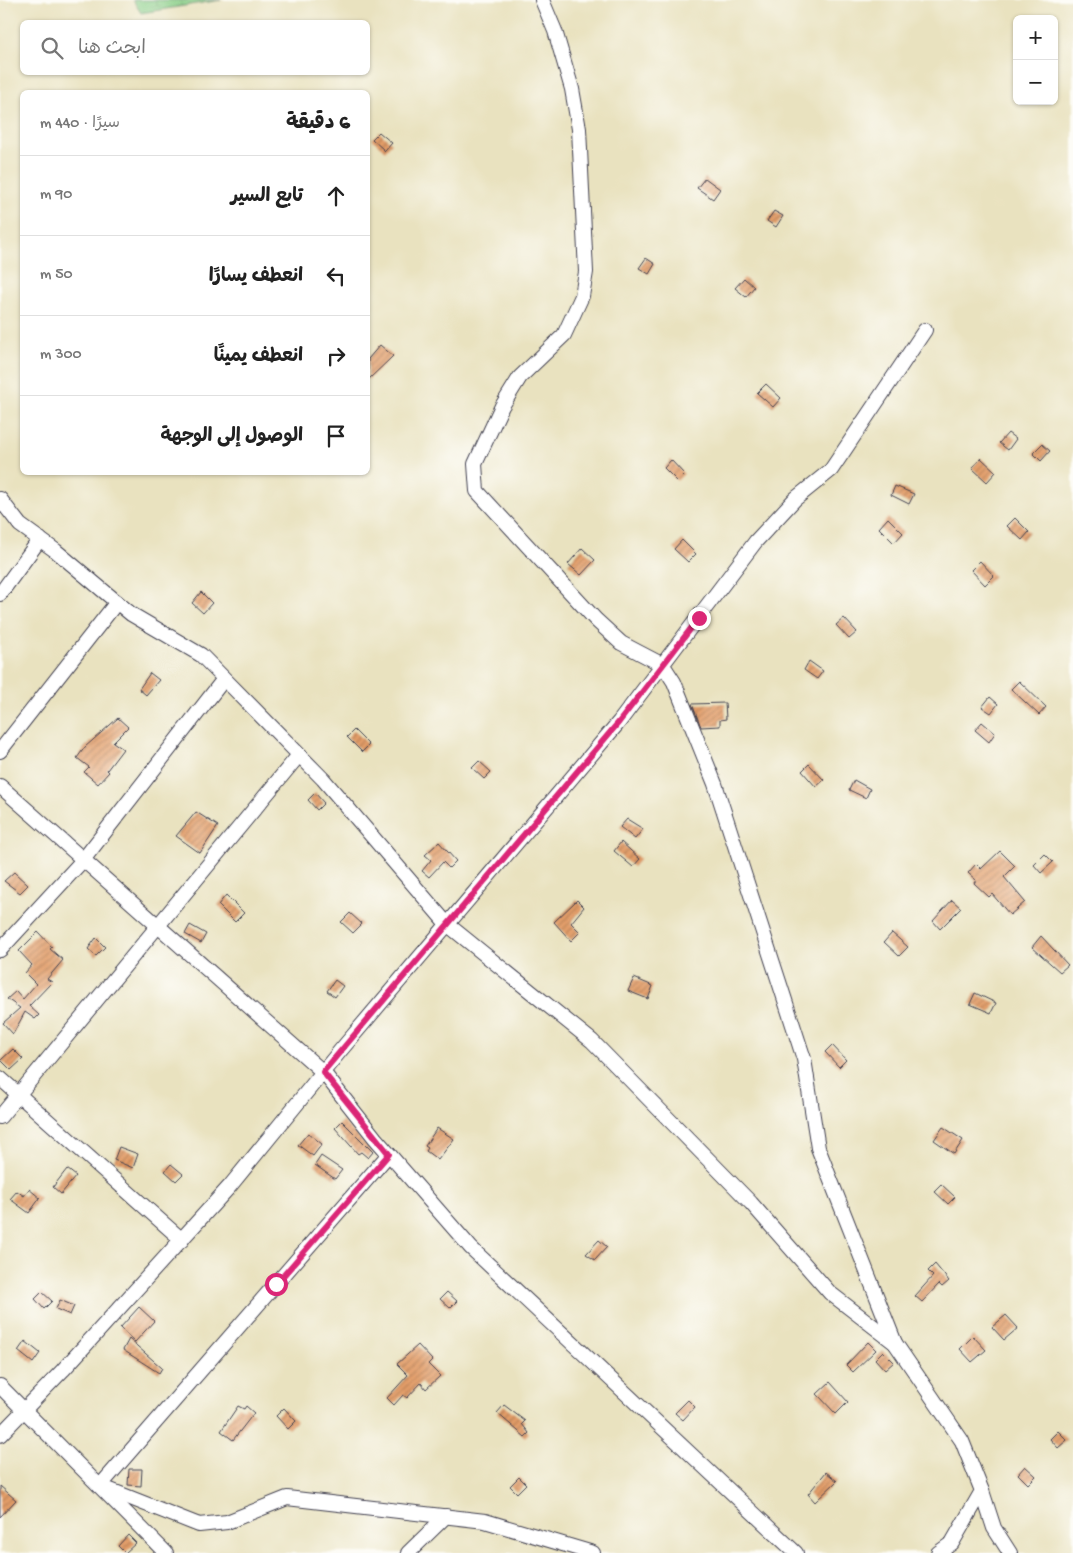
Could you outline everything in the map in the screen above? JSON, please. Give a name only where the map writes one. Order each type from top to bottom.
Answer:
[{"type":"street","points":[[542,0],[555,31],[572,89],[579,129],[586,272],[582,296],[564,335],[520,377],[502,406],[475,464],[477,491],[596,620],[621,643],[663,665],[674,682],[715,784],[804,1059],[818,1148],[895,1343],[962,1441],[982,1491],[994,1528],[1010,1553]]},
{"type":"street","points":[[0,1435],[230,1186],[447,924],[619,722],[756,542],[795,499],[831,470],[924,330]]},
{"type":"street","points":[[0,499],[20,525],[40,539],[131,614],[201,655],[323,779],[447,924],[592,1041],[751,1203],[830,1292],[895,1343]]},
{"type":"street","points":[[0,594],[40,539]]},
{"type":"street","points":[[0,751],[117,602]]},
{"type":"street","points":[[0,950],[83,860],[224,679]]},
{"type":"street","points":[[0,1116],[299,755]]},
{"type":"street","points":[[0,786],[323,1072],[389,1154],[471,1248],[796,1553]]},
{"type":"street","points":[[0,1078],[182,1240]]},
{"type":"street","points":[[100,1486],[389,1154]]},
{"type":"street","points":[[0,1386],[166,1553]]},
{"type":"street","points":[[100,1486],[199,1525],[227,1522],[288,1498],[485,1521],[583,1552]]},
{"type":"street","points":[[938,1553],[952,1543],[982,1491]]},
{"type":"street","points":[[408,1553],[446,1516]]},
{"type":"green space","points":[[133,0],[221,0],[141,13]]},
{"type":"building","points":[[379,132],[392,143],[385,151],[372,139]]},
{"type":"building","points":[[705,178],[720,189],[713,199],[697,188]]},
{"type":"building","points":[[774,211],[783,216],[776,227],[767,221]]},
{"type":"building","points":[[646,258],[655,264],[649,274],[639,268]]},
{"type":"building","points":[[744,278],[754,287],[746,297],[735,288]]},
{"type":"building","points":[[380,345],[393,356],[370,378],[370,357]]},
{"type":"building","points":[[766,384],[781,398],[773,407],[757,393]]},
{"type":"building","points":[[1008,433],[1016,439],[1008,450],[999,443]]},
{"type":"building","points":[[1042,444],[1050,451],[1041,461],[1033,453]]},
{"type":"building","points":[[981,458],[996,472],[987,482],[972,468]]},
{"type":"building","points":[[671,460],[684,474],[677,481],[664,468]]},
{"type":"building","points":[[895,486],[914,494],[909,504],[891,495]]},
{"type":"building","points":[[888,518],[903,533],[894,543],[879,528]]},
{"type":"building","points":[[1015,518],[1029,532],[1022,540],[1007,526]]},
{"type":"building","points":[[682,540],[696,554],[688,562],[674,549]]},
{"type":"building","points":[[582,548],[595,560],[581,575],[568,564]]},
{"type":"building","points":[[980,561],[994,576],[985,585],[971,570]]},
{"type":"building","points":[[201,592],[212,603],[203,613],[192,603]]},
{"type":"building","points":[[844,618],[857,632],[849,639],[836,625]]},
{"type":"building","points":[[809,661],[823,671],[817,679],[804,670]]},
{"type":"building","points":[[150,673],[159,680],[146,695],[139,689]]},
{"type":"building","points":[[1019,681],[1046,707],[1039,715],[1011,689]]},
{"type":"building","points":[[990,697],[998,704],[991,713],[982,707]]},
{"type":"building","points":[[725,703],[726,719],[720,720],[720,726],[701,727],[692,704]]},
{"type":"building","points":[[118,718],[128,727],[113,742],[123,749],[107,770],[109,772],[98,784],[84,772],[89,767],[77,758],[85,747]]},
{"type":"building","points":[[982,722],[995,733],[989,742],[975,730]]},
{"type":"building","points":[[354,730],[369,745],[362,752],[347,737]]},
{"type":"building","points":[[479,761],[491,772],[484,779],[472,768]]},
{"type":"building","points":[[809,764],[824,780],[816,787],[802,771]]},
{"type":"building","points":[[854,780],[870,789],[866,798],[849,790]]},
{"type":"building","points":[[315,793],[324,803],[317,810],[308,800]]},
{"type":"building","points":[[196,812],[218,826],[200,853],[176,836]]},
{"type":"building","points":[[627,819],[643,829],[635,839],[620,827]]},
{"type":"building","points":[[439,842],[456,861],[449,868],[443,862],[429,877],[422,871],[431,860],[425,855]]},
{"type":"building","points":[[621,842],[640,859],[633,867],[614,851]]},
{"type":"building","points":[[1000,851],[1015,866],[1004,877],[1025,902],[1010,915],[992,894],[989,897],[974,883],[976,880],[968,873],[976,864],[981,869]]},
{"type":"building","points":[[1045,854],[1053,862],[1041,873],[1034,865]]},
{"type":"building","points":[[14,872],[28,885],[20,893],[4,881]]},
{"type":"building","points":[[226,895],[244,913],[235,922],[218,905]]},
{"type":"building","points":[[577,900],[584,907],[571,923],[580,932],[571,941],[554,922]]},
{"type":"building","points":[[952,900],[961,908],[940,929],[933,921]]},
{"type":"building","points":[[350,913],[362,924],[353,933],[341,922]]},
{"type":"building","points":[[190,925],[206,934],[201,943],[185,934]]},
{"type":"building","points":[[38,932],[52,947],[50,949],[63,960],[47,979],[52,982],[29,1006],[39,1015],[35,1019],[25,1012],[13,1034],[3,1023],[20,1008],[7,999],[16,991],[23,999],[36,984],[25,973],[32,965],[19,951]]},
{"type":"building","points":[[892,933],[908,947],[899,956],[884,942]]},
{"type":"building","points":[[1041,936],[1068,965],[1060,972],[1032,947]]},
{"type":"building","points":[[96,938],[105,947],[96,956],[88,949]]},
{"type":"building","points":[[634,978],[653,986],[648,999],[628,991]]},
{"type":"building","points":[[335,980],[343,986],[335,997],[327,991]]},
{"type":"building","points":[[975,993],[996,1003],[991,1013],[970,1004]]},
{"type":"building","points":[[832,1045],[846,1060],[839,1067],[825,1052]]},
{"type":"building","points":[[13,1049],[23,1059],[11,1070],[1,1060]]},
{"type":"building","points":[[342,1121],[373,1152],[368,1158],[361,1152],[358,1154],[335,1128]]},
{"type":"building","points":[[943,1127],[963,1140],[954,1154],[934,1140]]},
{"type":"building","points":[[437,1128],[454,1139],[438,1160],[426,1151],[428,1148],[425,1146]]},
{"type":"building","points":[[308,1133],[322,1144],[313,1156],[298,1145]]},
{"type":"building","points":[[119,1147],[138,1154],[133,1168],[114,1160]]},
{"type":"building","points":[[321,1156],[342,1170],[335,1179],[315,1165]]},
{"type":"building","points":[[171,1164],[183,1174],[176,1181],[165,1171]]},
{"type":"building","points":[[67,1169],[76,1176],[61,1194],[53,1187]]},
{"type":"building","points":[[941,1184],[955,1197],[948,1204],[934,1191]]},
{"type":"building","points":[[29,1189],[40,1198],[29,1213],[10,1199],[17,1191],[24,1196]]},
{"type":"building","points":[[599,1240],[607,1247],[595,1260],[586,1254]]},
{"type":"building","points":[[935,1264],[949,1281],[942,1287],[939,1284],[922,1302],[915,1296],[933,1276],[928,1271]]},
{"type":"building","points":[[42,1292],[52,1301],[44,1309],[35,1299]]},
{"type":"building","points":[[447,1292],[457,1301],[450,1308],[440,1299]]},
{"type":"building","points":[[60,1300],[74,1306],[70,1315],[56,1309]]},
{"type":"building","points":[[139,1307],[154,1321],[135,1342],[120,1328]]},
{"type":"building","points":[[1006,1315],[1018,1328],[1004,1340],[992,1327]]},
{"type":"building","points":[[973,1336],[986,1350],[972,1362],[960,1349]]},
{"type":"building","points":[[129,1339],[162,1368],[159,1373],[123,1350]]},
{"type":"building","points":[[25,1341],[40,1353],[33,1363],[18,1351]]},
{"type":"building","points":[[868,1342],[876,1350],[853,1372],[846,1365]]},
{"type":"building","points":[[418,1345],[432,1360],[428,1364],[440,1376],[426,1389],[421,1383],[407,1398],[403,1395],[394,1405],[387,1398],[408,1375],[397,1364]]},
{"type":"building","points":[[883,1351],[894,1362],[885,1370],[875,1359]]},
{"type":"building","points":[[830,1382],[848,1402],[836,1414],[817,1394]]},
{"type":"building","points":[[688,1400],[695,1407],[683,1420],[675,1413]]},
{"type":"building","points":[[504,1405],[525,1421],[522,1424],[529,1433],[525,1437],[497,1413]]},
{"type":"building","points":[[238,1406],[244,1409],[246,1406],[254,1413],[233,1440],[221,1431]]},
{"type":"building","points":[[284,1408],[296,1421],[288,1429],[276,1416]]},
{"type":"building","points":[[1058,1431],[1067,1440],[1058,1448],[1050,1439]]},
{"type":"building","points":[[1025,1466],[1036,1476],[1028,1484],[1018,1474]]},
{"type":"building","points":[[129,1469],[142,1469],[141,1486],[128,1485]]},
{"type":"building","points":[[826,1472],[837,1481],[815,1502],[808,1494]]},
{"type":"building","points":[[519,1477],[526,1484],[517,1493],[510,1486]]},
{"type":"building","points":[[0,1486],[16,1500],[0,1517]]},
{"type":"building","points":[[128,1535],[136,1543],[125,1553],[118,1546]]},
{"type":"route","points":[[276,1284],[389,1154],[323,1072],[619,722],[699,618]]}]
